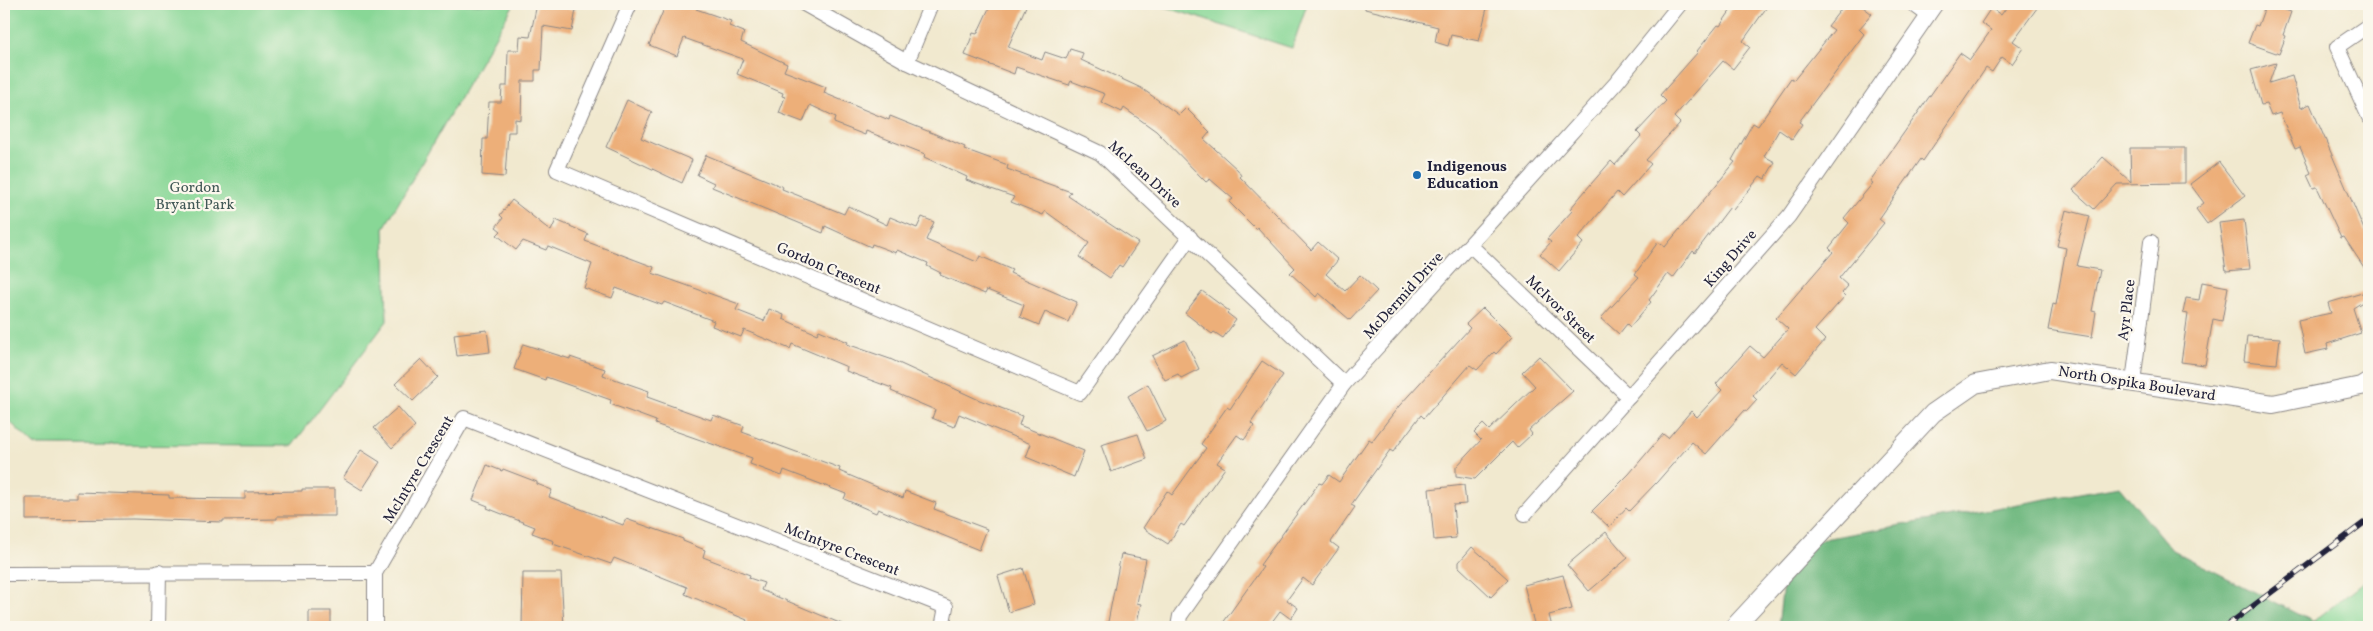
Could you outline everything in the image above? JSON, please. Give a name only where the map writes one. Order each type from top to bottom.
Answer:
[{"type":"street","name":"Gordon Crescent","points":[[630,4],[557,170],[1080,393],[1190,237]]},
{"type":"street","name":"McLean Drive","points":[[804,4],[907,62],[1100,153],[1344,384]]},
{"type":"street","points":[[907,62],[931,4]]},
{"type":"street","name":"McDermid Drive","points":[[1178,627],[1180,616],[1344,384],[1628,68],[1680,4]]},
{"type":"street","points":[[1913,4],[1932,10]]},
{"type":"street","name":"King Drive","points":[[1525,514],[1789,216],[1932,10]]},
{"type":"street","points":[[2369,25],[2337,47],[2369,118]]},
{"type":"street","name":"Ayr Place","points":[[2133,382],[2151,242]]},
{"type":"street","name":"McIvor Street","points":[[1470,245],[1629,397]]},
{"type":"street","name":"North Ospika Boulevard","points":[[1734,627],[1933,413],[1975,384],[2050,370],[2273,404],[2361,386],[2369,381]]},
{"type":"street","name":"McIntyre Crescent","points":[[375,573],[464,418],[946,607],[942,627]]},
{"type":"street","points":[[158,627],[160,572]]},
{"type":"street","points":[[4,574],[160,572],[375,573],[375,627]]},
{"type":"green space","name":"Gordon Bryant Park","points":[[4,4],[514,4],[384,228],[387,321],[292,446],[34,445],[4,416]]},
{"type":"green space","points":[[1156,4],[1307,4],[1292,48]]},
{"type":"green space","points":[[2119,486],[2172,550],[2324,627],[1778,627],[1786,558],[1818,540]]},
{"type":"green space","points":[[2369,578],[2369,627],[2306,627]]},
{"type":"building","points":[[537,4],[562,4],[561,8],[576,10],[572,31],[543,26],[541,70],[535,70],[535,81],[522,81],[521,120],[515,119],[515,132],[508,132],[505,177],[482,175],[483,139],[487,139],[489,102],[501,102],[502,86],[507,86],[508,50],[519,50],[520,36],[530,37]]},
{"type":"building","points":[[666,4],[698,4],[696,9],[731,21],[729,26],[744,32],[741,42],[787,64],[784,71],[826,87],[824,93],[889,120],[890,116],[940,136],[965,147],[964,149],[1008,165],[1007,169],[1071,192],[1068,196],[1138,243],[1122,267],[1119,265],[1110,278],[1079,257],[1089,243],[1045,211],[1043,215],[1011,202],[1014,197],[966,180],[967,177],[924,157],[925,154],[866,131],[865,135],[834,123],[836,117],[810,105],[803,122],[779,113],[785,97],[782,96],[783,93],[737,74],[743,59],[684,38],[677,56],[649,45]]},
{"type":"building","points":[[991,4],[1027,4],[1008,47],[1042,60],[1045,52],[1066,59],[1070,49],[1083,53],[1081,60],[1141,88],[1179,115],[1186,108],[1210,132],[1204,139],[1238,170],[1240,177],[1311,250],[1318,242],[1338,260],[1326,274],[1345,291],[1360,275],[1377,291],[1350,320],[1319,293],[1316,297],[1290,273],[1295,268],[1257,227],[1256,229],[1229,202],[1233,199],[1210,179],[1206,182],[1156,131],[1124,108],[1122,112],[1101,102],[1105,94],[1071,81],[1069,85],[1016,67],[1014,74],[965,55],[973,33],[977,34]]},
{"type":"building","points":[[1365,4],[1488,4],[1479,41],[1451,35],[1448,46],[1435,42],[1438,27],[1365,9]]},
{"type":"building","points":[[1735,4],[1769,4],[1743,41],[1750,47],[1733,69],[1723,61],[1674,117],[1680,123],[1646,160],[1651,164],[1622,197],[1617,192],[1578,238],[1583,243],[1559,271],[1540,254],[1551,242],[1547,239],[1572,211],[1570,209],[1611,161],[1615,165],[1641,136],[1637,132],[1666,101],[1660,95],[1698,52],[1718,25],[1720,26]]},
{"type":"building","points":[[1845,4],[1859,4],[1872,14],[1859,29],[1864,34],[1799,122],[1802,124],[1792,139],[1779,130],[1764,156],[1775,162],[1765,179],[1760,176],[1733,210],[1730,207],[1695,253],[1693,251],[1673,278],[1668,274],[1649,300],[1651,302],[1630,327],[1627,324],[1619,334],[1601,318],[1639,277],[1635,274],[1658,242],[1665,247],[1735,162],[1732,160],[1753,123],[1758,126],[1791,78],[1794,80],[1834,30],[1828,26]]},
{"type":"building","points":[[2009,4],[2040,4],[2013,41],[2023,48],[2012,64],[2002,57],[1992,72],[1986,68],[1923,161],[1921,159],[1879,219],[1884,223],[1839,278],[1848,286],[1842,293],[1845,296],[1815,330],[1825,340],[1796,374],[1782,362],[1753,396],[1757,400],[1747,411],[1745,410],[1706,454],[1692,442],[1629,511],[1626,508],[1609,527],[1592,511],[1629,474],[1663,434],[1668,438],[1691,411],[1697,417],[1722,390],[1716,384],[1750,346],[1763,357],[1788,329],[1776,318],[1833,252],[1829,248],[1849,223],[1844,218],[1873,183],[1870,181],[1960,53],[1970,60],[1991,30],[1981,23],[1991,8],[2001,15]]},
{"type":"building","points":[[2266,4],[2291,12],[2283,35],[2286,36],[2279,54],[2248,43],[2255,25],[2258,26]]},
{"type":"building","points":[[2276,63],[2269,83],[2292,76],[2301,108],[2310,104],[2369,241],[2369,275],[2344,237],[2341,238],[2317,187],[2313,188],[2307,175],[2311,173],[2300,147],[2295,149],[2280,113],[2271,116],[2266,104],[2261,105],[2251,70]]},
{"type":"building","points":[[627,100],[652,112],[641,138],[692,160],[682,183],[606,147]]},
{"type":"building","points":[[2130,148],[2185,148],[2185,183],[2117,184],[2094,209],[2073,190],[2103,157],[2131,182]]},
{"type":"building","points":[[706,155],[844,214],[848,206],[887,225],[890,217],[917,228],[922,217],[934,222],[926,240],[977,262],[980,256],[1012,270],[1010,273],[1077,302],[1068,322],[1045,312],[1039,325],[1020,317],[1024,305],[987,290],[985,294],[940,275],[941,273],[927,266],[928,263],[897,250],[896,253],[872,244],[871,247],[825,226],[823,233],[712,187],[714,183],[697,175]]},
{"type":"building","points":[[2219,162],[2245,196],[2207,224],[2196,209],[2204,203],[2190,184]]},
{"type":"building","points":[[512,200],[551,231],[556,220],[588,234],[585,241],[654,267],[652,273],[739,304],[736,310],[764,321],[769,309],[784,315],[783,319],[817,334],[819,330],[848,342],[847,344],[890,359],[977,399],[1022,416],[1019,425],[1084,451],[1074,477],[1026,457],[1031,444],[959,414],[954,427],[932,418],[935,410],[891,391],[892,388],[846,371],[847,367],[792,344],[790,349],[744,330],[741,337],[712,326],[714,321],[664,302],[662,305],[616,288],[612,298],[584,288],[592,264],[548,246],[546,250],[523,241],[516,250],[497,235],[501,231],[496,227],[503,218],[500,215]]},
{"type":"building","points":[[2066,210],[2090,216],[2077,266],[2100,270],[2092,311],[2096,312],[2092,337],[2048,330],[2053,304],[2056,305],[2066,248],[2057,246]]},
{"type":"building","points":[[2244,220],[2250,269],[2226,271],[2219,223]]},
{"type":"building","points":[[2202,282],[2228,287],[2222,321],[2213,319],[2205,365],[2181,362],[2188,314],[2183,313],[2186,298],[2199,300]]},
{"type":"building","points":[[1202,291],[1229,311],[1227,313],[1236,320],[1223,338],[1214,332],[1212,334],[1185,313]]},
{"type":"building","points":[[2369,291],[2369,298],[2353,308],[2361,333],[2327,344],[2328,349],[2305,354],[2298,320],[2331,313],[2328,303]]},
{"type":"building","points":[[1483,308],[1512,337],[1477,370],[1470,365],[1424,418],[1421,415],[1393,452],[1390,450],[1351,505],[1355,507],[1331,542],[1339,548],[1312,585],[1303,578],[1287,600],[1298,608],[1291,619],[1280,611],[1268,627],[1220,627],[1263,567],[1260,565],[1319,483],[1322,484],[1329,475],[1339,482],[1369,439],[1372,441],[1399,406],[1470,328],[1466,324]]},
{"type":"building","points":[[487,330],[490,352],[457,356],[454,334]]},
{"type":"building","points":[[2247,336],[2280,338],[2277,364],[2244,361]]},
{"type":"building","points":[[1185,340],[1199,369],[1181,378],[1178,374],[1165,380],[1152,356]]},
{"type":"building","points":[[523,344],[605,369],[603,375],[649,391],[647,397],[711,420],[713,415],[744,426],[742,432],[840,468],[839,471],[903,498],[905,491],[936,503],[934,509],[987,529],[979,550],[878,509],[876,513],[844,499],[846,494],[784,470],[782,476],[750,464],[752,458],[655,424],[656,421],[610,404],[611,400],[546,377],[545,380],[514,369]]},
{"type":"building","points":[[1539,356],[1573,391],[1529,430],[1532,434],[1517,448],[1512,442],[1475,479],[1456,476],[1456,467],[1481,440],[1474,433],[1483,424],[1489,430],[1535,386],[1522,372]]},
{"type":"building","points":[[421,359],[438,377],[413,401],[395,384]]},
{"type":"building","points":[[1262,361],[1283,375],[1251,423],[1254,426],[1244,440],[1237,435],[1217,463],[1225,468],[1184,526],[1181,524],[1168,544],[1143,528],[1167,491],[1172,495],[1206,448],[1201,444],[1227,407],[1230,409]]},
{"type":"building","points":[[1148,384],[1166,421],[1147,431],[1128,396]]},
{"type":"building","points":[[398,407],[415,426],[392,448],[374,428]]},
{"type":"building","points":[[1138,434],[1147,459],[1111,472],[1101,445]]},
{"type":"building","points":[[361,450],[380,462],[362,490],[343,478]]},
{"type":"building","points":[[487,465],[537,482],[537,484],[552,490],[549,497],[623,525],[626,519],[683,539],[683,541],[705,550],[703,557],[750,575],[749,578],[764,583],[761,590],[849,627],[744,627],[747,620],[685,594],[687,587],[614,558],[611,564],[553,544],[554,541],[532,533],[535,527],[487,508],[488,506],[473,500]]},
{"type":"building","points":[[1464,485],[1466,504],[1453,505],[1456,538],[1434,540],[1429,489]]},
{"type":"building","points":[[302,489],[335,489],[335,516],[277,516],[277,519],[223,520],[223,522],[133,519],[26,520],[26,498],[77,498],[77,492],[169,495],[169,498],[245,499],[245,492],[302,491]]},
{"type":"building","points":[[1606,532],[1628,558],[1589,591],[1567,565]]},
{"type":"building","points":[[1472,547],[1508,579],[1491,597],[1459,567],[1459,562]]},
{"type":"building","points":[[1121,554],[1146,559],[1137,603],[1141,604],[1136,627],[1107,627]]},
{"type":"building","points":[[1023,568],[1034,604],[1009,612],[998,576]]},
{"type":"building","points":[[523,573],[561,573],[564,627],[522,627]]},
{"type":"building","points":[[1563,575],[1572,609],[1549,615],[1552,627],[1535,627],[1524,585]]},
{"type":"building","points":[[309,611],[331,611],[331,627],[309,627]]},
{"type":"railway","points":[[2225,627],[2369,519]]},
{"type":"place","name":"Indigenous Education","points":[[1417,175]]}]
